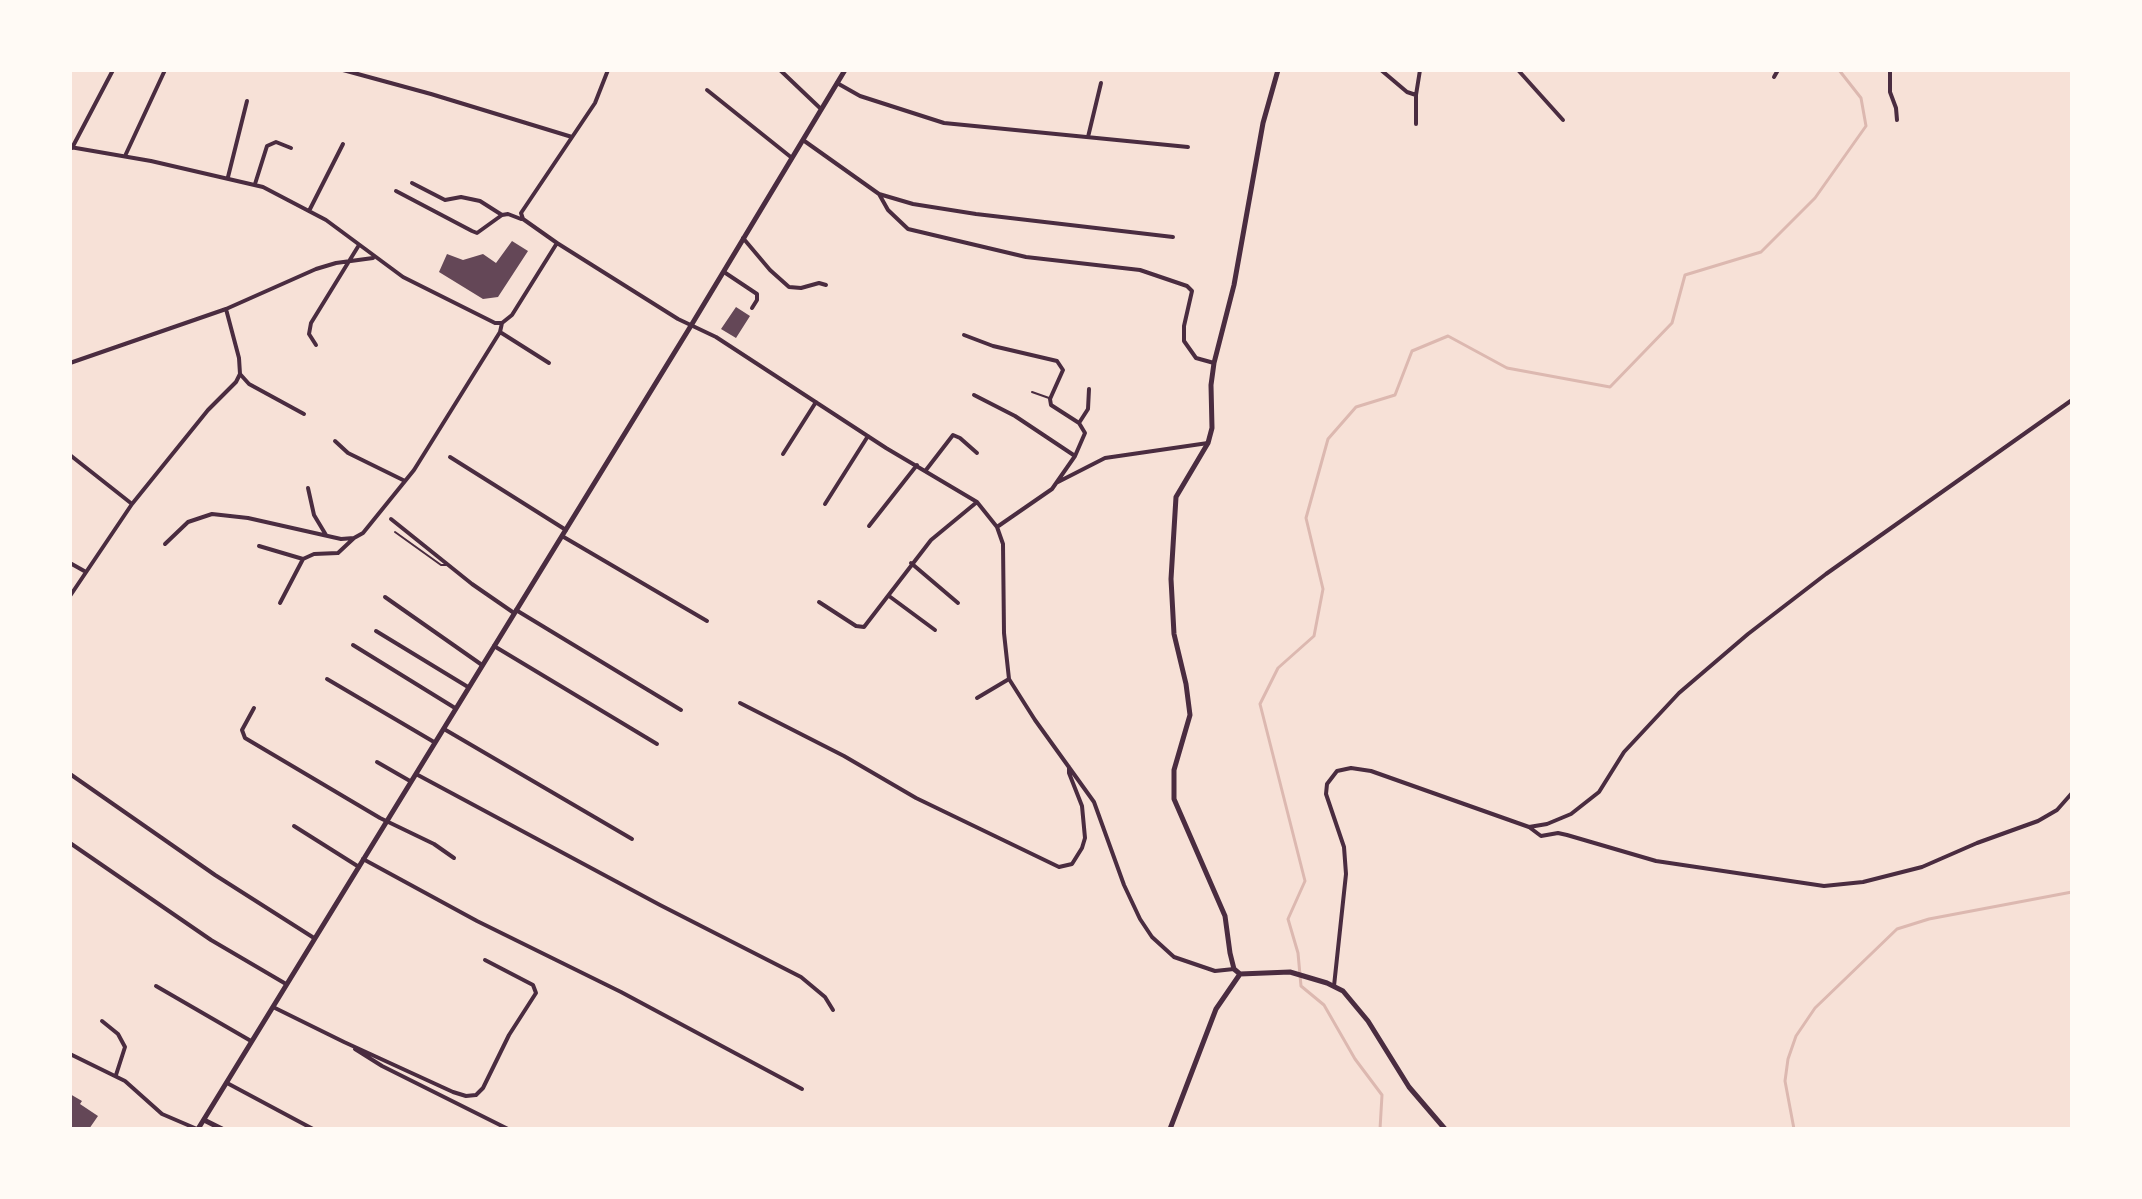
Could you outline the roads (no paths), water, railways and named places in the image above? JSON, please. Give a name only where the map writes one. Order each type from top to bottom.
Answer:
[{"type":"street","points":[[113,70],[71,147],[255,184],[309,211],[403,277],[439,297],[502,323]]},
{"type":"street","points":[[125,156],[165,70]]},
{"type":"street","points":[[343,70],[572,137]]},
{"type":"street","points":[[523,219],[521,213],[524,207],[595,103],[608,70]]},
{"type":"street","points":[[780,70],[821,109]]},
{"type":"street","points":[[70,1054],[116,1075],[162,1114],[198,1129],[845,70]]},
{"type":"street","points":[[1170,1129],[1216,1009],[1237,971],[1225,916],[1174,799],[1178,752],[1190,715],[1171,605],[1174,511],[1176,497],[1208,443],[1212,428],[1211,378],[1234,285],[1263,123],[1278,70]]},
{"type":"street","points":[[1381,70],[1407,92],[1416,95]]},
{"type":"street","points":[[1416,124],[1420,70]]},
{"type":"street","points":[[1518,70],[1563,120]]},
{"type":"street","points":[[1774,77],[1778,70]]},
{"type":"street","points":[[1890,70],[1890,92],[1897,120]]},
{"type":"street","points":[[837,83],[870,100],[944,123],[1188,147]]},
{"type":"street","points":[[1088,137],[1101,83]]},
{"type":"street","points":[[707,90],[792,158]]},
{"type":"street","points":[[228,177],[247,101]]},
{"type":"street","points":[[803,140],[879,194],[913,204],[1173,237]]},
{"type":"street","points":[[255,184],[267,146],[276,142],[291,148]]},
{"type":"street","points":[[309,211],[343,144]]},
{"type":"street","points":[[412,183],[445,200],[461,197],[480,201],[502,215]]},
{"type":"street","points":[[396,191],[477,233],[502,215],[523,219],[678,319],[747,356],[868,436],[977,502],[1001,534],[1005,558],[1004,633],[1009,679],[1094,802],[1124,885],[1152,937],[1174,957],[1215,971],[1290,972],[1343,991],[1368,1021],[1409,1087],[1445,1129]]},
{"type":"street","points":[[879,194],[888,210],[908,229],[1026,257],[1140,270],[1187,286],[1192,291],[1184,341],[1196,358],[1214,363]]},
{"type":"street","points":[[743,238],[789,287],[826,285]]},
{"type":"street","points":[[280,603],[303,559],[314,554],[338,553],[372,525],[405,481],[500,332],[502,323],[512,315],[557,243]]},
{"type":"street","points":[[316,345],[309,334],[311,323],[359,245]]},
{"type":"street","points":[[70,363],[226,309],[305,274],[351,260],[375,258]]},
{"type":"street","points":[[724,272],[757,294],[752,308]]},
{"type":"street","points":[[226,309],[240,374],[249,384],[304,414]]},
{"type":"street","points":[[500,332],[549,363]]},
{"type":"street","points":[[964,335],[993,346],[1057,361],[1063,370],[1050,399],[1051,405],[1079,423],[1085,433],[1075,456],[1056,483],[997,527]]},
{"type":"street","points":[[70,596],[132,504],[240,374]]},
{"type":"street","points":[[1079,423],[1088,409],[1089,389]]},
{"type":"street","points":[[974,395],[1015,416],[1075,456]]},
{"type":"street","points":[[1529,827],[1547,824],[1581,808],[1599,792],[1616,763],[1635,740],[1711,665],[1826,574],[2072,400]]},
{"type":"street","points":[[783,454],[816,402]]},
{"type":"street","points":[[926,470],[953,435],[977,453]]},
{"type":"street","points":[[825,504],[868,436]]},
{"type":"street","points":[[335,441],[348,453],[405,481]]},
{"type":"street","points":[[1056,483],[1105,458],[1208,443]]},
{"type":"street","points":[[70,455],[132,504]]},
{"type":"street","points":[[450,457],[564,533],[707,621]]},
{"type":"street","points":[[869,526],[917,465]]},
{"type":"street","points":[[308,488],[318,525],[328,537]]},
{"type":"street","points":[[819,602],[856,626],[864,627],[911,563],[943,529],[977,502]]},
{"type":"street","points":[[165,544],[188,522],[212,514],[248,518],[328,537],[354,538]]},
{"type":"street","points":[[391,519],[515,612],[681,710]]},
{"type":"street","points":[[259,546],[303,559]]},
{"type":"street","points":[[70,563],[86,572]]},
{"type":"street","points":[[911,563],[958,603]]},
{"type":"street","points":[[889,596],[935,630]]},
{"type":"street","points":[[385,597],[482,665]]},
{"type":"street","points":[[376,631],[468,687]]},
{"type":"street","points":[[353,645],[455,708]]},
{"type":"street","points":[[494,646],[657,744]]},
{"type":"street","points":[[327,679],[434,742]]},
{"type":"street","points":[[977,698],[1009,679]]},
{"type":"street","points":[[740,703],[844,756],[916,798],[1059,867],[1072,864],[1085,838],[1082,806],[1069,767]]},
{"type":"street","points":[[254,708],[242,735],[386,822],[434,844],[454,858]]},
{"type":"street","points":[[443,729],[632,839]]},
{"type":"street","points":[[377,762],[410,781]]},
{"type":"street","points":[[1330,985],[1346,860],[1326,794],[1327,784],[1337,771],[1351,768],[1371,771],[1529,827],[1541,836],[1558,833],[1656,861],[1824,886],[1883,878],[1922,867],[2038,821],[2057,810],[2072,793]]},
{"type":"street","points":[[415,773],[801,977],[825,997],[833,1010]]},
{"type":"street","points":[[70,774],[215,875],[314,938]]},
{"type":"street","points":[[294,826],[359,867]]},
{"type":"street","points":[[70,843],[211,940],[286,984]]},
{"type":"street","points":[[363,859],[802,1089]]},
{"type":"street","points":[[273,1006],[453,1092],[476,1095],[483,1088],[509,1035],[536,993],[533,985],[485,960]]},
{"type":"street","points":[[156,986],[251,1041]]},
{"type":"street","points":[[102,1021],[118,1034],[125,1047],[116,1075]]},
{"type":"street","points":[[344,1042],[382,1066],[508,1129]]},
{"type":"street","points":[[227,1083],[313,1129]]},
{"type":"street","points":[[204,1120],[222,1129]]},
{"type":"lane","points":[[1032,392],[1050,399]]},
{"type":"lane","points":[[395,532],[441,565],[447,564]]},
{"type":"waterway","points":[[1380,1129],[1382,1095],[1355,1059],[1324,1005],[1301,986],[1298,953],[1288,919],[1305,881],[1260,704],[1278,668],[1314,636],[1323,589],[1306,518],[1328,439],[1356,407],[1395,395],[1412,351],[1448,336],[1507,368],[1610,387],[1672,323],[1685,275],[1761,252],[1815,198],[1866,126],[1861,98],[1839,70]]},
{"type":"waterway","points":[[1794,1129],[1785,1081],[1796,1036],[1815,1008],[1897,929],[1929,919],[2072,892]]}]
